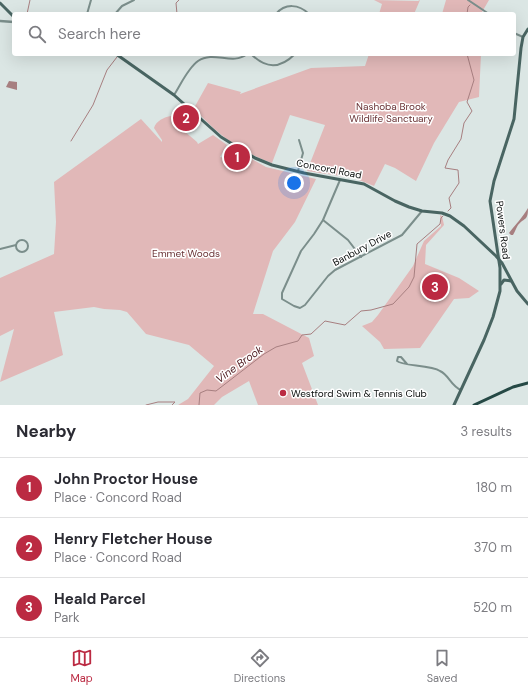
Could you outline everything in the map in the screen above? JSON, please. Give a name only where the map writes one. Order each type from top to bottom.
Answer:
[{"type":"main road","points":[[0,3],[12,15]]},
{"type":"main road","name":"Powers Road","points":[[454,405],[489,326],[498,298],[500,286],[499,259],[490,208],[491,193],[514,120],[521,48],[523,37],[528,29]]},
{"type":"main road","name":"Concord Road","points":[[119,56],[174,95],[228,142],[262,161],[298,171],[364,184],[402,204],[422,211],[442,213],[450,216],[464,226],[499,259],[517,291],[528,304]]},
{"type":"main road","points":[[489,248],[493,248],[496,243]]},
{"type":"main road","points":[[500,286],[504,280],[511,281]]},
{"type":"main road","points":[[474,405],[528,383]]},
{"type":"street","points":[[88,12],[91,0]]},
{"type":"street","points":[[117,12],[122,6],[134,0]]},
{"type":"street","points":[[468,0],[486,12]]},
{"type":"street","points":[[278,12],[281,9],[291,6],[302,8],[307,12]]},
{"type":"street","points":[[0,21],[12,22]]},
{"type":"street","points":[[516,34],[523,37]]},
{"type":"street","points":[[174,95],[190,69],[200,60],[210,57],[236,59],[244,56]]},
{"type":"street","points":[[254,56],[263,63],[273,65],[284,63],[293,56]]},
{"type":"street","points":[[298,171],[304,153],[299,140]]},
{"type":"street","name":"Banbury Drive","points":[[340,179],[323,220],[298,257],[282,293],[284,300],[298,307],[303,307],[332,273],[402,235],[422,211]]},
{"type":"street","points":[[323,220],[344,237],[361,257]]},
{"type":"street","points":[[0,249],[16,245],[19,241],[23,240],[28,243],[29,247],[25,252],[21,252],[18,250],[16,245]]},
{"type":"street","points":[[407,364],[401,357],[398,357],[398,362],[407,364],[441,371],[454,386],[461,390]]},
{"type":"green space","points":[[374,0],[420,0],[415,12],[380,12],[382,4]]},
{"type":"green space","points":[[446,0],[489,0],[482,12],[443,12]]},
{"type":"green space","name":"Nashoba Brook Wildlife Sanctuary","points":[[368,56],[481,56],[479,97],[459,102],[434,143],[416,181],[395,168],[385,164],[374,186],[354,178],[307,171],[325,125],[290,115],[272,163],[250,154],[229,141],[210,125],[194,108],[208,83],[241,92],[240,94],[311,68],[365,66]]},
{"type":"green space","name":"Emmet Woods","points":[[171,116],[179,121],[183,130],[198,144],[213,135],[227,145],[220,157],[226,158],[228,165],[234,164],[240,157],[246,159],[248,157],[266,167],[316,179],[295,222],[273,251],[253,314],[263,314],[309,338],[314,356],[302,363],[318,405],[258,405],[249,381],[222,397],[214,405],[178,405],[188,399],[214,366],[189,345],[146,334],[127,312],[94,307],[54,312],[63,355],[0,382],[14,329],[0,336],[0,278],[54,254],[56,222],[54,182],[141,119],[162,142],[154,128],[161,120]]},
{"type":"green space","points":[[440,215],[442,216],[444,225],[426,245],[425,264],[459,278],[479,291],[469,298],[454,299],[420,348],[384,349],[380,342],[362,326],[372,322],[378,315],[413,266],[424,241],[441,226]]},
{"type":"shaded area","points":[[9,81],[17,82],[17,90],[6,87]]},
{"type":"shaded area","points":[[528,208],[527,217],[518,225],[513,235],[511,235],[509,233]]},
{"type":"waterway","points":[[27,12],[30,0]]},
{"type":"waterway","points":[[177,12],[176,3],[179,0]]},
{"type":"waterway","name":"Vine Brook","points":[[467,12],[470,5]]},
{"type":"waterway","name":"Vine Brook","points":[[448,211],[451,208],[449,198],[459,183],[458,170],[445,168],[448,160],[461,139],[464,123],[472,111],[467,102],[474,80],[468,56]]},
{"type":"waterway","points":[[71,141],[93,105],[107,70],[117,57]]},
{"type":"waterway","name":"Vine Brook","points":[[199,405],[200,393],[207,390],[216,391],[264,354],[276,347],[298,341],[302,335],[311,334],[325,321],[345,325],[361,311],[393,304],[409,287],[414,277],[417,244],[440,224],[443,216]]},
{"type":"waterway","name":"Vine Brook","points":[[146,405],[158,402],[175,402],[172,405]]},
{"type":"place","name":"Henry Fletcher House","points":[[186,118]]},
{"type":"place","name":"John Proctor House","points":[[237,157]]},
{"type":"place","name":"Heald Parcel","points":[[435,287]]},
{"type":"place","name":"Westford Swim & Tennis Club","points":[[283,393]]}]
